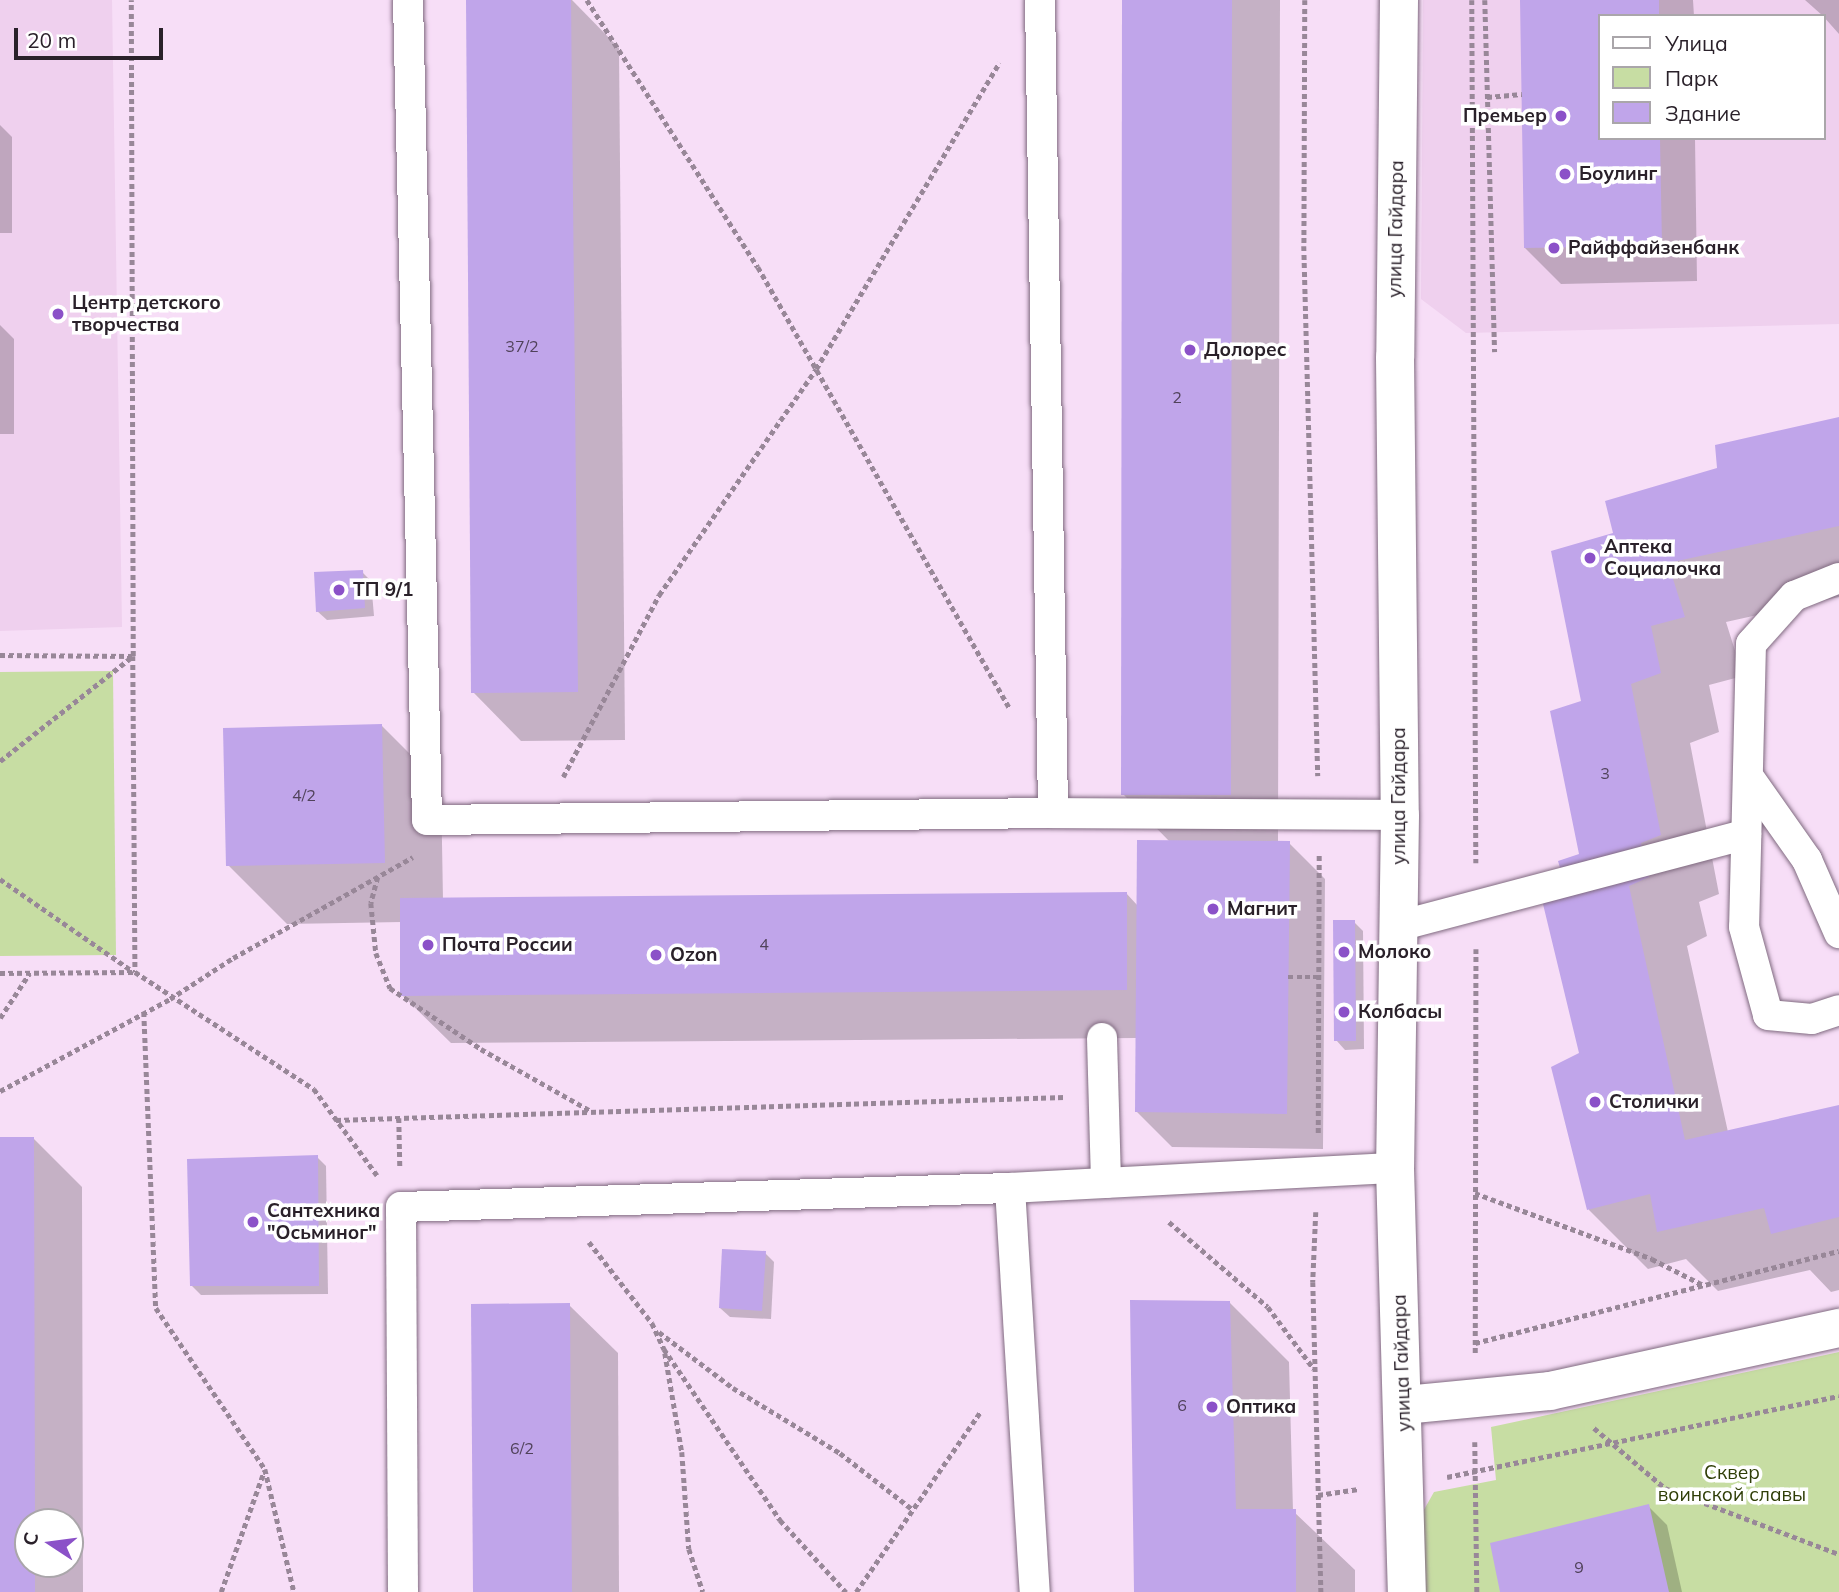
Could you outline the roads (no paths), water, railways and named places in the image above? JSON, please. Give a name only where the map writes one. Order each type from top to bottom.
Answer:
[{"type":"street","name":"улица Гайдара","points":[[1399,0],[1395,357],[1401,815],[1395,1168],[1404,1405],[1407,1592]]},
{"type":"street","points":[[1404,1405],[1550,1391],[1839,1328]]},
{"type":"lane","points":[[408,0],[428,820],[1053,813],[1401,815]]},
{"type":"lane","points":[[1040,0],[1053,813]]},
{"type":"lane","points":[[1839,578],[1794,596],[1751,644],[1746,713],[1751,779],[1746,834],[1744,927],[1768,1015],[1812,1019],[1839,1010]]},
{"type":"lane","points":[[1751,779],[1807,860],[1839,933]]},
{"type":"lane","points":[[1399,926],[1746,834]]},
{"type":"lane","points":[[1102,1038],[1104,1096],[1117,1182]]},
{"type":"lane","points":[[403,1592],[401,1207],[1010,1188],[1395,1168]]},
{"type":"lane","points":[[1010,1188],[1035,1592]]},
{"type":"place","name":"Премьер","points":[[1561,116]]},
{"type":"place","name":"Боулинг","points":[[1565,174]]},
{"type":"place","name":"Райффайзенбанк","points":[[1554,248]]},
{"type":"place","name":"Центр детского творчества","points":[[58,314]]},
{"type":"place","name":"Долорес","points":[[1190,350]]},
{"type":"place","name":"Аптека Социалочка","points":[[1590,558]]},
{"type":"place","name":"ТП 9/1","points":[[339,590]]},
{"type":"place","name":"Магнит","points":[[1213,909]]},
{"type":"place","name":"Почта России","points":[[428,945]]},
{"type":"place","name":"Молоко","points":[[1344,952]]},
{"type":"place","name":"Ozon","points":[[656,955]]},
{"type":"place","name":"Колбасы","points":[[1344,1012]]},
{"type":"place","name":"Столички","points":[[1595,1102]]},
{"type":"place","name":"Сантехника \"Осьминог\"","points":[[253,1222]]},
{"type":"place","name":"Оптика","points":[[1212,1407]]},
{"type":"park label","name":"Сквер воинской славы","points":[[1732,1484]]}]
